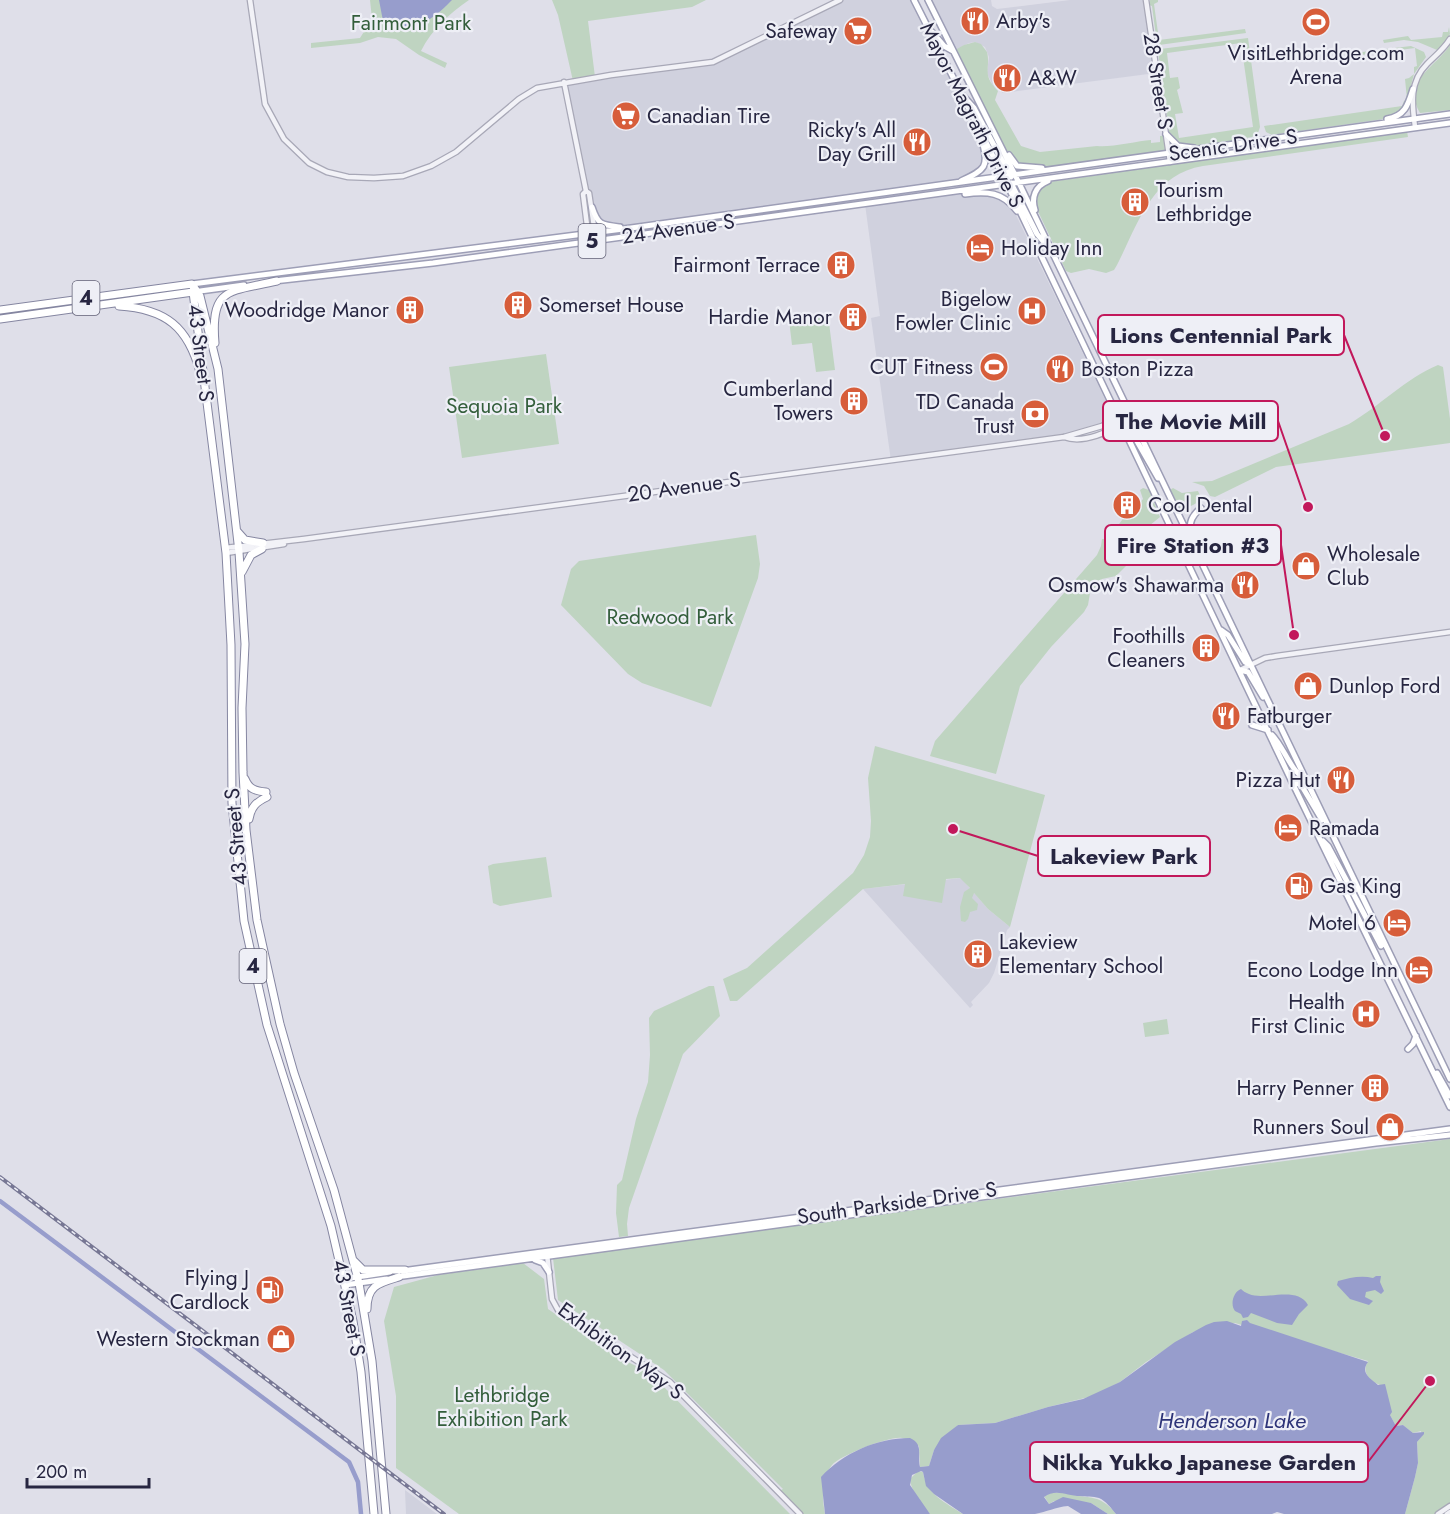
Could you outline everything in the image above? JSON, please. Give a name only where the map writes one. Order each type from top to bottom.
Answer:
[{"type":"highway","points":[[218,369],[214,320],[218,302],[227,293],[277,281]]},
{"type":"highway","name":"4","points":[[0,310],[192,284]]},
{"type":"highway","name":"43 Street S","points":[[192,284],[218,369],[239,549],[245,644],[242,708],[246,830],[259,931],[280,1024],[294,1073],[334,1190],[358,1280],[378,1409],[386,1514]]},
{"type":"highway","name":"4","points":[[0,319],[196,292]]},
{"type":"highway","name":"43 Street S","points":[[196,292],[226,550],[231,645],[232,813],[246,932],[267,1025],[322,1194],[345,1282],[361,1372],[374,1514]]},
{"type":"highway","points":[[96,306],[144,309],[162,316],[178,327],[194,352],[209,409],[222,413]]},
{"type":"highway","points":[[237,531],[245,540],[262,546]]},
{"type":"highway","points":[[241,577],[244,566],[251,555],[262,546]]},
{"type":"highway","points":[[243,772],[249,787],[267,795],[253,807],[246,830]]},
{"type":"highway","points":[[352,1260],[363,1270],[405,1270]]},
{"type":"highway","points":[[367,1327],[367,1299],[370,1291],[377,1284],[399,1277]]},
{"type":"main road","name":"Mayor Magrath Drive S","points":[[914,0],[1003,177]]},
{"type":"main road","name":"Mayor Magrath Drive S","points":[[927,0],[990,124],[1013,175]]},
{"type":"main road","points":[[926,25],[944,46],[953,51]]},
{"type":"main road","points":[[1334,130],[1400,116],[1406,110],[1413,89]]},
{"type":"main road","points":[[960,92],[974,108],[1015,181],[1019,183]]},
{"type":"main road","name":"Scenic Drive S","points":[[1013,175],[1450,114]]},
{"type":"main road","name":"Scenic Drive S","points":[[1019,183],[1450,123]]},
{"type":"main road","points":[[990,124],[1017,166],[1038,168],[1085,165]]},
{"type":"main road","points":[[956,183],[980,171],[984,166],[986,154],[978,128]]},
{"type":"main road","points":[[1166,134],[1180,147],[1205,149]]},
{"type":"main road","name":"24 Avenue S","points":[[192,284],[631,228],[1013,175]]},
{"type":"main road","points":[[1049,246],[1033,198],[1041,184],[1066,176]]},
{"type":"main road","points":[[1003,177],[1010,184],[1037,234],[1053,255]]},
{"type":"main road","name":"Mayor Magrath Drive S","points":[[1019,183],[1450,1079]]},
{"type":"main road","name":"24 Avenue S","points":[[196,292],[355,273],[1019,183]]},
{"type":"main road","name":"Mayor Magrath Drive S","points":[[1010,184],[1038,248],[1292,782],[1450,1107]]},
{"type":"main road","points":[[906,198],[983,192],[1000,195],[1006,198],[1017,212],[1038,248]]},
{"type":"main road","points":[[592,207],[599,223],[606,226],[631,228]]},
{"type":"main road","points":[[1122,422],[1164,485]]},
{"type":"main road","points":[[1194,547],[1190,521],[1193,514],[1201,508]]},
{"type":"main road","points":[[1221,630],[1228,635],[1245,662],[1251,665]]},
{"type":"main road","points":[[1240,670],[1248,672],[1262,697],[1270,704]]},
{"type":"main road","points":[[1260,714],[1252,725],[1269,732],[1280,742],[1297,774],[1304,778]]},
{"type":"main road","points":[[1292,782],[1303,788],[1330,832]]},
{"type":"main road","points":[[1320,838],[1328,846],[1350,888],[1359,892]]},
{"type":"main road","points":[[1344,888],[1353,893],[1382,947],[1393,961]]},
{"type":"main road","points":[[1416,1036],[1408,1049],[1422,1050]]},
{"type":"main road","points":[[1431,1068],[1436,1070],[1450,1096]]},
{"type":"main road","name":"South Parkside Drive S","points":[[358,1280],[399,1277],[528,1259],[547,1254],[1450,1129]]},
{"type":"main road","name":"South Parkside Drive S","points":[[345,1282],[405,1270],[547,1254],[1450,1135]]},
{"type":"main road","points":[[528,1259],[541,1262],[549,1272]]},
{"type":"street","points":[[250,0],[265,104],[276,126],[284,140],[309,163],[327,172],[348,177],[403,176],[431,166],[456,152],[519,99],[537,88],[564,82],[713,62],[840,0]]},
{"type":"street","name":"28 Street S","points":[[1146,0],[1170,162]]},
{"type":"street","points":[[1415,127],[1413,89],[1422,70],[1442,51],[1450,39]]},
{"type":"street","points":[[564,82],[586,191],[584,194],[592,233],[596,240]]},
{"type":"street","points":[[586,191],[589,193],[592,207],[592,233],[589,241]]},
{"type":"street","name":"20 Avenue S","points":[[226,550],[1064,437],[1122,422],[1131,416]]},
{"type":"street","name":"20 Avenue S","points":[[1122,422],[1131,416]]},
{"type":"street","points":[[1240,670],[1277,656],[1450,632]]},
{"type":"street","name":"Exhibition Way S","points":[[547,1254],[552,1299],[558,1310],[670,1382],[800,1514]]},
{"type":"street","points":[[1438,1514],[1450,1506]]},
{"type":"shaded area","points":[[840,0],[914,0],[978,128],[986,157],[980,171],[956,183],[631,228],[599,223],[592,207],[564,82],[713,62]]},
{"type":"shaded area","points":[[928,0],[991,0],[992,6],[997,9],[1070,0],[1146,0],[1156,73],[1003,93],[993,86],[987,73],[989,57],[985,47],[975,42],[953,51]]},
{"type":"shaded area","points":[[974,193],[1006,198],[1117,424],[1085,435],[891,461],[871,318],[880,316],[865,204],[906,198]]},
{"type":"shaded area","points":[[961,878],[988,909],[1010,927],[1007,930],[994,973],[989,983],[971,1002],[973,1005],[970,1008],[863,889]]},
{"type":"shaded area","points":[[405,1490],[437,1514],[406,1514]]},
{"type":"green space","name":"Fairmont Park","points":[[370,0],[469,0],[442,22],[421,51],[447,63],[445,68],[419,55],[396,39],[378,37],[360,43],[311,48],[311,43],[360,38],[372,19]]},
{"type":"green space","points":[[552,0],[706,0],[692,7],[588,21],[595,77],[573,81],[558,15]]},
{"type":"green space","points":[[1150,0],[1158,0],[1154,4],[1159,40],[1245,29],[1246,33],[1159,45],[1152,6],[1149,5]]},
{"type":"green space","points":[[1449,27],[1450,34],[1441,48],[1437,50],[1418,42],[1404,40],[1384,43],[1383,40],[1408,36],[1411,40],[1442,37],[1443,32],[1448,32]]},
{"type":"green space","points":[[1248,38],[1260,127],[1258,133],[1252,137],[1207,145],[1189,146],[1176,142],[1169,132],[1158,52],[1160,49]],"holes":[[[1241,43],[1253,127],[1179,138],[1175,114],[1183,113],[1177,90],[1180,88],[1178,77],[1170,78],[1167,53]]]},
{"type":"green space","points":[[975,42],[981,44],[987,52],[988,76],[998,91],[995,100],[1021,146],[1040,152],[1151,140],[1151,143],[1160,142],[1160,136],[1166,135],[1169,154],[1044,168],[1015,164],[990,124],[953,51]]},
{"type":"green space","points":[[1450,45],[1450,110],[1420,113],[1415,102],[1418,83]]},
{"type":"green space","points":[[1411,46],[1424,52],[1426,57],[1414,74],[1414,67],[1417,66],[1415,48],[1361,55],[1360,59],[1356,59],[1355,56],[1362,52]]},
{"type":"green space","points":[[1414,74],[1405,108],[1391,118],[1272,135],[1266,132],[1264,126],[1402,106],[1407,99],[1405,79]]},
{"type":"green space","points":[[1407,131],[1408,137],[1203,166],[1186,171],[1171,179],[1159,190],[1140,218],[1114,270],[1106,273],[1089,269],[1071,273],[1066,271],[1036,207],[1038,192],[1049,182]]},
{"type":"green space","points":[[828,315],[835,370],[816,372],[812,343],[792,345],[789,320]]},
{"type":"green space","name":"Sequoia Park","points":[[546,354],[559,444],[462,458],[449,367]]},
{"type":"green space","points":[[1438,365],[1443,367],[1450,419],[1450,443],[1276,467],[1215,497],[1210,496],[1204,486],[1192,482],[1212,481],[1349,424],[1404,385]]},
{"type":"green space","points":[[1143,488],[1149,490],[1160,517],[1144,530],[1136,556],[1116,576],[1102,579],[1090,593],[1084,612],[1051,647],[1020,686],[996,774],[930,756],[935,741],[1097,555],[1102,539],[1108,539],[1125,516],[1127,517],[1143,499],[1140,490]]},
{"type":"green space","points":[[1173,488],[1182,493],[1198,491],[1201,498],[1192,506],[1180,508],[1170,490]]},
{"type":"green space","name":"Redwood Park","points":[[756,535],[760,564],[758,578],[711,707],[642,683],[628,674],[561,605],[571,569],[579,561]]},
{"type":"green space","points":[[875,746],[1045,795],[1010,927],[988,909],[974,893],[972,898],[978,904],[977,910],[970,912],[965,922],[961,921],[960,907],[964,892],[970,888],[960,878],[946,879],[942,903],[903,896],[905,884],[863,889],[737,1001],[730,1001],[723,979],[747,968],[853,873],[864,855],[870,837],[868,778]]},
{"type":"green space","points":[[546,857],[552,897],[500,906],[493,903],[488,866]]},
{"type":"green space","points":[[709,986],[714,986],[720,1016],[683,1054],[629,1208],[628,1236],[619,1237],[616,1213],[617,1185],[622,1180],[636,1119],[648,1082],[649,1018],[654,1011]]},
{"type":"green space","points":[[1167,1019],[1169,1034],[1145,1037],[1143,1023]]},
{"type":"green space","points":[[1450,1139],[1450,1514],[1405,1514],[1418,1463],[1417,1442],[1422,1436],[1421,1431],[1413,1433],[1403,1425],[1396,1426],[1380,1385],[1370,1379],[1366,1373],[1368,1361],[1235,1323],[1193,1332],[1146,1362],[1120,1382],[1093,1396],[995,1423],[958,1425],[934,1450],[929,1466],[920,1467],[919,1446],[902,1438],[887,1440],[855,1452],[837,1461],[828,1470],[823,1488],[825,1514],[800,1514],[777,1492],[783,1489],[664,1370],[558,1300],[553,1258]]},
{"type":"green space","name":"Lethbridge Exhibition Park","points":[[523,1263],[544,1279],[548,1309],[618,1357],[650,1373],[790,1514],[459,1514],[396,1468],[396,1396],[384,1321],[394,1287],[438,1275]]},
{"type":"green space","points":[[918,1471],[923,1472],[932,1492],[963,1514],[930,1514],[912,1488],[910,1479]]},
{"type":"green space","points":[[1064,1492],[1098,1499],[1116,1514],[1108,1514],[1091,1503],[1054,1501],[1049,1504],[1044,1496]]},
{"type":"water","points":[[379,0],[452,0],[429,19],[411,28],[401,29],[392,27],[383,21]]},
{"type":"water","points":[[1381,1276],[1380,1282],[1384,1291],[1381,1294],[1375,1290],[1366,1292],[1365,1297],[1373,1301],[1369,1305],[1350,1299],[1337,1285],[1338,1281],[1346,1279]]},
{"type":"water","points":[[1241,1289],[1256,1296],[1296,1296],[1308,1305],[1292,1325],[1277,1323],[1251,1313],[1248,1317],[1243,1318],[1235,1311],[1233,1305],[1234,1296]]},
{"type":"water","name":"Henderson Lake","points":[[1247,1320],[1250,1323],[1368,1362],[1365,1369],[1367,1375],[1378,1385],[1385,1384],[1392,1412],[1390,1415],[1396,1426],[1403,1425],[1413,1433],[1424,1432],[1417,1442],[1418,1463],[1405,1514],[1284,1514],[1277,1512],[1272,1514],[1116,1514],[1099,1498],[1053,1493],[1044,1497],[1049,1504],[1063,1497],[1091,1503],[1108,1514],[1081,1514],[1068,1506],[1035,1514],[963,1514],[926,1486],[921,1471],[912,1475],[910,1485],[930,1514],[825,1514],[821,1477],[830,1468],[861,1448],[885,1441],[910,1438],[919,1447],[920,1467],[929,1466],[941,1438],[958,1425],[995,1423],[1083,1399],[1120,1382],[1175,1342],[1206,1325],[1227,1321],[1241,1326],[1242,1321]]},
{"type":"waterway","points":[[0,1201],[349,1462],[358,1482],[361,1514]]},
{"type":"railway","points":[[0,1177],[444,1514]]},
{"type":"place","name":"Arby's","points":[[975,21]]},
{"type":"place","name":"VisitLethbridge.com Arena","points":[[1316,22]]},
{"type":"place","name":"Safeway","points":[[858,31]]},
{"type":"place","name":"A&W","points":[[1007,78]]},
{"type":"place","name":"Canadian Tire","points":[[626,116]]},
{"type":"place","name":"Ricky's All Day Grill","points":[[917,142]]},
{"type":"place","name":"Tourism Lethbridge","points":[[1135,202]]},
{"type":"place","name":"Holiday Inn","points":[[980,248]]},
{"type":"place","name":"Fairmont Terrace","points":[[841,265]]},
{"type":"place","name":"Somerset House","points":[[518,305]]},
{"type":"place","name":"Woodridge Manor","points":[[410,310]]},
{"type":"place","name":"Bigelow Fowler Clinic","points":[[1032,311]]},
{"type":"place","name":"Hardie Manor","points":[[853,317]]},
{"type":"place","name":"CUT Fitness","points":[[994,367]]},
{"type":"place","name":"Boston Pizza","points":[[1060,369]]},
{"type":"place","name":"Cumberland Towers","points":[[854,401]]},
{"type":"place","name":"TD Canada Trust","points":[[1035,414]]},
{"type":"place","name":"Lions Centennial Park","points":[[1385,436]]},
{"type":"place","name":"Cool Dental","points":[[1127,505]]},
{"type":"place","name":"The Movie Mill","points":[[1308,507]]},
{"type":"place","name":"Wholesale Club","points":[[1306,566]]},
{"type":"place","name":"Osmow's Shawarma","points":[[1245,585]]},
{"type":"place","name":"Fire Station #3","points":[[1294,635]]},
{"type":"place","name":"Foothills Cleaners","points":[[1206,648]]},
{"type":"place","name":"Dunlop Ford","points":[[1308,686]]},
{"type":"place","name":"Fatburger","points":[[1226,716]]},
{"type":"place","name":"Pizza Hut","points":[[1341,780]]},
{"type":"place","name":"Ramada","points":[[1288,828]]},
{"type":"place","name":"Lakeview Park","points":[[953,829]]},
{"type":"place","name":"Gas King","points":[[1299,886]]},
{"type":"place","name":"Motel 6","points":[[1397,923]]},
{"type":"place","name":"Lakeview Elementary School","points":[[978,954]]},
{"type":"place","name":"Econo Lodge Inn","points":[[1419,970]]},
{"type":"place","name":"Health First Clinic","points":[[1366,1014]]},
{"type":"place","name":"Harry Penner","points":[[1375,1088]]},
{"type":"place","name":"Runners Soul","points":[[1390,1127]]},
{"type":"place","name":"Flying J Cardlock","points":[[270,1290]]},
{"type":"place","name":"Western Stockman","points":[[281,1339]]},
{"type":"place","name":"Nikka Yukko Japanese Garden","points":[[1430,1381]]}]
